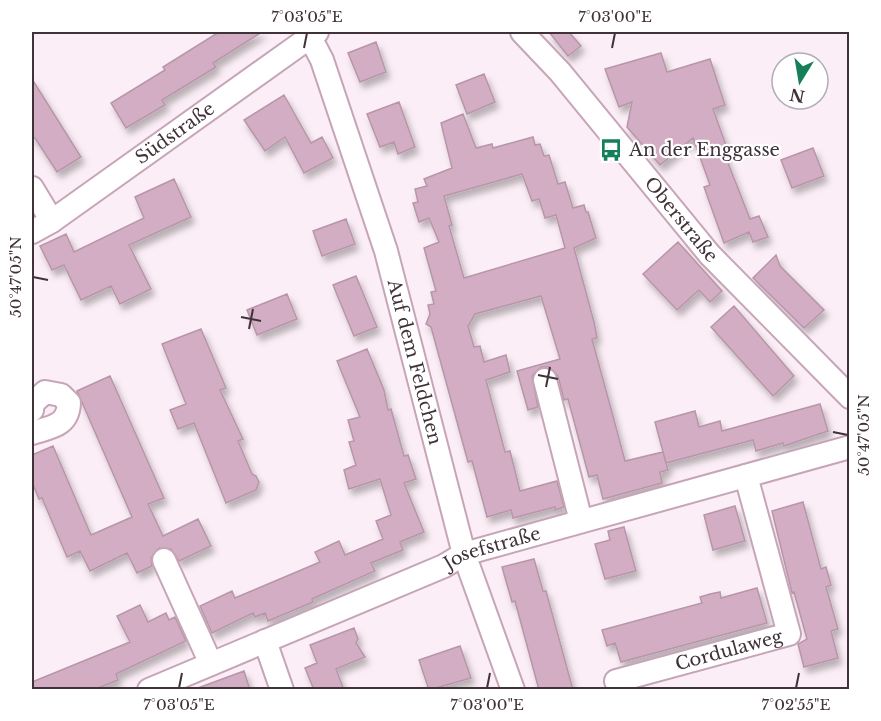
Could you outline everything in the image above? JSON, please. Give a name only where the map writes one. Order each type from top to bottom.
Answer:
[{"type":"street","name":"Oberstraße","points":[[522,32],[560,72],[710,255],[849,397]]},
{"type":"street","name":"Südstraße","points":[[32,232],[52,221],[314,34]]},
{"type":"street","name":"Auf dem Feldchen","points":[[314,34],[386,251],[464,554],[513,690]]},
{"type":"street","points":[[32,188],[52,221]]},
{"type":"street","points":[[545,380],[581,521]]},
{"type":"street","points":[[32,411],[33,403],[45,392],[61,395],[69,403],[69,414],[60,425],[32,433]]},
{"type":"street","name":"Josefstraße","points":[[149,690],[444,566],[464,554],[849,447]]},
{"type":"street","name":"Cordulaweg","points":[[616,681],[789,634],[746,476]]},
{"type":"street","points":[[164,560],[211,664]]},
{"type":"street","points":[[265,641],[282,690]]},
{"type":"building","points":[[219,32],[262,32],[213,63],[216,67],[162,100],[165,105],[126,128],[111,103],[165,70],[163,67]]},
{"type":"building","points":[[549,32],[569,32],[581,46],[568,56]]},
{"type":"building","points":[[376,42],[386,72],[360,82],[348,53]]},
{"type":"building","points":[[661,53],[667,72],[710,59],[725,105],[713,109],[727,148],[723,150],[750,219],[759,216],[768,237],[753,242],[749,232],[724,243],[704,187],[710,185],[693,138],[660,165],[627,127],[632,102],[619,107],[605,69]]},
{"type":"building","points":[[484,74],[495,102],[467,114],[456,85]]},
{"type":"building","points":[[32,79],[81,157],[57,172],[35,138],[32,138]]},
{"type":"building","points":[[284,95],[311,143],[322,137],[333,158],[304,173],[285,137],[265,151],[244,120]]},
{"type":"building","points":[[399,102],[415,147],[398,154],[394,142],[380,147],[367,114]]},
{"type":"building","points":[[463,114],[476,148],[492,144],[493,148],[533,137],[535,145],[540,144],[544,156],[549,155],[558,184],[565,182],[573,208],[584,205],[596,238],[574,248],[594,322],[597,338],[592,339],[625,461],[663,452],[668,470],[660,472],[662,483],[603,499],[597,475],[589,477],[568,399],[564,400],[558,376],[549,367],[541,367],[532,376],[538,407],[528,410],[517,371],[560,359],[541,296],[475,314],[468,326],[474,347],[480,346],[484,362],[506,355],[510,372],[486,380],[505,452],[510,451],[520,491],[557,481],[564,507],[555,510],[555,507],[513,518],[511,510],[487,517],[472,461],[468,462],[431,327],[426,324],[430,314],[428,305],[434,304],[431,292],[436,291],[424,248],[439,242],[429,218],[419,222],[413,203],[418,202],[415,189],[427,186],[424,179],[452,168],[441,123]],"holes":[[[522,174],[532,201],[539,199],[545,218],[556,215],[565,248],[464,278],[449,226],[452,225],[444,196]]]},
{"type":"building","points":[[813,148],[824,176],[792,188],[781,160]]},
{"type":"building","points":[[174,179],[191,217],[129,245],[151,289],[120,304],[111,286],[81,300],[64,265],[52,270],[40,246],[66,234],[74,252],[144,218],[135,197]]},
{"type":"building","points":[[346,219],[355,244],[322,256],[313,231]]},
{"type":"building","points":[[678,242],[722,291],[710,302],[699,290],[677,310],[643,274]]},
{"type":"building","points":[[776,255],[780,266],[824,310],[804,328],[753,278]]},
{"type":"building","points":[[356,276],[377,327],[354,336],[333,285]]},
{"type":"building","points":[[287,294],[297,319],[257,335],[247,310]]},
{"type":"building","points":[[734,306],[794,376],[773,396],[711,327]]},
{"type":"building","points":[[201,329],[226,388],[220,390],[243,439],[238,441],[252,474],[259,482],[256,490],[226,503],[194,423],[178,429],[170,410],[186,404],[162,344]]},
{"type":"building","points":[[367,349],[384,390],[388,410],[391,409],[404,456],[408,455],[416,479],[404,483],[424,532],[400,542],[403,550],[371,563],[375,571],[312,599],[313,602],[268,621],[265,613],[255,617],[253,613],[212,633],[200,606],[232,591],[235,598],[320,562],[315,552],[339,541],[345,555],[383,539],[376,521],[391,515],[380,479],[349,489],[344,470],[356,465],[349,442],[354,441],[348,420],[360,417],[337,361]]},
{"type":"building","points":[[110,376],[164,498],[148,504],[163,536],[198,519],[211,546],[179,561],[171,549],[159,548],[151,558],[152,566],[137,573],[127,553],[90,571],[80,551],[67,557],[42,498],[39,499],[32,482],[32,455],[53,446],[91,535],[132,517],[77,391]]},
{"type":"building","points":[[820,404],[828,431],[784,446],[783,443],[756,451],[753,440],[666,463],[655,422],[695,411],[699,427],[720,421],[722,431]]},
{"type":"building","points":[[803,502],[821,569],[826,567],[831,585],[826,587],[838,629],[831,631],[838,658],[804,667],[798,644],[807,639],[794,592],[792,593],[772,511]]},
{"type":"building","points":[[735,506],[745,541],[713,550],[704,515]]},
{"type":"building","points":[[624,527],[636,571],[605,579],[595,544],[610,540],[608,531]]},
{"type":"building","points":[[534,559],[543,591],[546,591],[573,690],[539,690],[515,601],[512,602],[502,567]]},
{"type":"building","points":[[757,588],[767,623],[621,662],[615,643],[607,646],[602,630],[702,603],[700,597],[710,594],[720,592],[721,598]]},
{"type":"building","points":[[140,605],[148,622],[166,613],[169,620],[175,617],[186,641],[116,674],[118,680],[93,690],[32,690],[32,682],[130,642],[117,616]]},
{"type":"building","points":[[354,628],[358,639],[356,643],[365,657],[336,669],[344,690],[314,690],[305,668],[317,663],[310,645]]},
{"type":"building","points":[[460,646],[471,678],[429,690],[419,660]]},
{"type":"building","points":[[244,671],[250,690],[199,690],[198,688]]},
{"type":"place","name":"An der Enggasse","points":[[611,150]]}]
